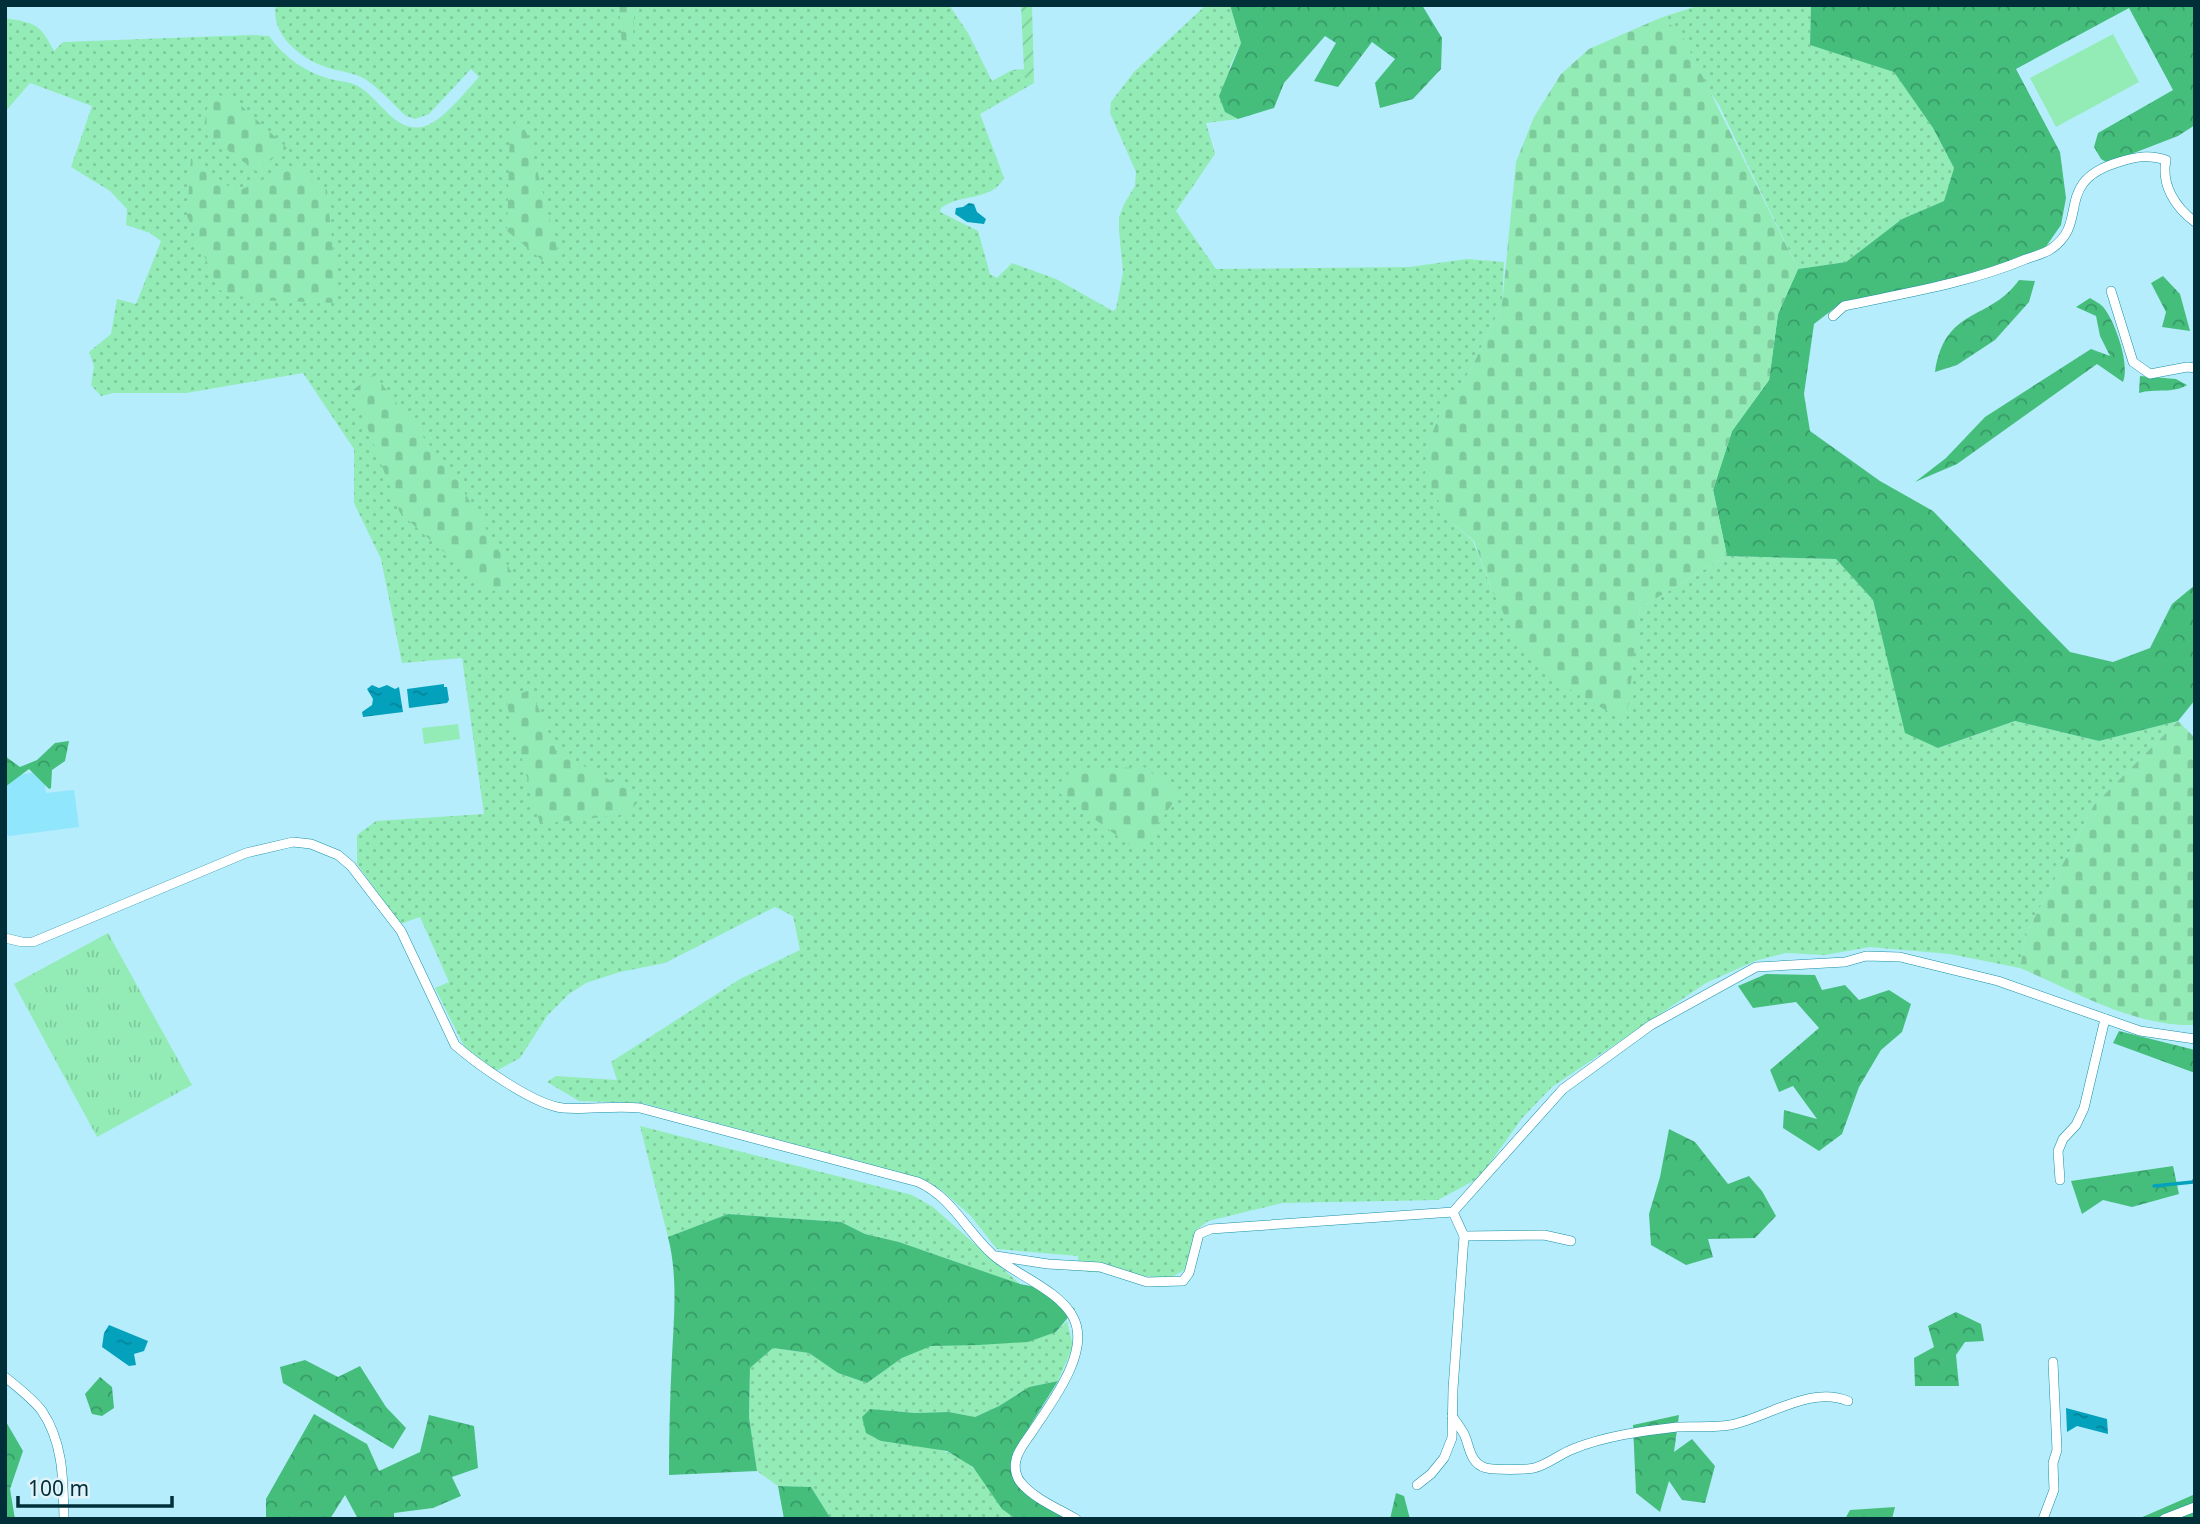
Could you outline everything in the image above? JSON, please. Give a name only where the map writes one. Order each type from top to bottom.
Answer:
[{"type":"street","points":[[1833,316],[1844,306],[2006,268],[2052,249],[2066,234],[2082,181],[2103,166],[2131,158],[2153,156],[2166,160],[2163,172],[2174,201],[2182,212],[2195,222]]},
{"type":"street","points":[[2111,291],[2133,362],[2150,374],[2195,368]]},
{"type":"street","points":[[5,938],[33,942],[246,853],[293,842],[311,844],[338,855],[352,866],[401,931],[455,1045],[467,1056],[532,1097],[550,1106],[566,1108],[640,1108],[909,1179],[932,1189],[944,1198],[994,1255],[1058,1299],[1070,1311],[1078,1338],[1070,1370],[1019,1452],[1015,1465],[1023,1485],[1076,1519]]},
{"type":"street","points":[[994,1255],[1048,1264],[1100,1267],[1147,1282],[1183,1282],[1189,1273],[1199,1234],[1211,1229],[1453,1212],[1563,1089],[1651,1025],[1756,967],[1845,962],[1866,956],[1900,957],[1998,981],[2140,1031],[2195,1039]]},
{"type":"street","points":[[2060,1180],[2058,1151],[2084,1108],[2105,1019]]},
{"type":"street","points":[[1417,1485],[1431,1474],[1444,1458],[1452,1438],[1464,1236],[1453,1212]]},
{"type":"street","points":[[1464,1236],[1545,1235],[1571,1241]]},
{"type":"street","points":[[2043,1519],[2054,1490],[2053,1463],[2057,1450],[2053,1362]]},
{"type":"street","points":[[5,1377],[41,1410],[55,1436],[62,1464],[64,1519]]},
{"type":"street","points":[[1452,1416],[1465,1435],[1469,1454],[1478,1463],[1486,1468],[1534,1468],[1574,1449],[1633,1433],[1678,1427],[1729,1425],[1791,1404],[1819,1398],[1837,1396],[1848,1401]]},
{"type":"street","points":[[2164,1519],[2195,1507]]},
{"type":"shaded area","points":[[43,771],[46,793],[74,790],[79,827],[9,836],[5,833],[5,777]]},
{"type":"green space","points":[[276,5],[949,5],[968,33],[992,81],[1012,70],[1034,83],[980,114],[1004,178],[991,191],[949,203],[941,208],[940,212],[978,231],[990,274],[997,278],[1012,263],[1056,279],[1113,311],[1116,309],[1123,272],[1119,217],[1135,186],[1136,172],[1110,113],[1111,102],[1134,72],[1206,5],[1230,5],[1241,43],[1230,66],[1225,112],[1238,119],[1206,123],[1215,154],[1176,211],[1216,269],[1409,267],[1467,259],[1504,262],[1502,304],[1471,369],[1440,415],[1426,448],[1450,521],[1473,541],[1492,590],[1625,722],[1640,608],[1727,556],[1836,559],[1873,600],[1906,733],[1939,748],[2015,721],[2099,741],[2178,721],[2094,805],[2026,934],[2020,968],[1950,954],[1870,947],[1825,955],[1786,953],[1755,961],[1706,983],[1552,1087],[1523,1117],[1479,1178],[1438,1200],[1282,1203],[1208,1221],[1194,1232],[1186,1269],[1170,1278],[1079,1271],[1078,1256],[997,1249],[970,1215],[940,1189],[903,1173],[642,1103],[579,1101],[547,1082],[556,1076],[617,1080],[611,1062],[740,979],[800,950],[793,916],[775,907],[665,963],[620,972],[586,983],[569,994],[547,1016],[520,1058],[496,1071],[464,1046],[435,988],[449,982],[420,917],[400,924],[357,864],[357,835],[376,821],[484,814],[462,658],[402,663],[381,559],[354,503],[354,449],[303,373],[186,393],[113,393],[101,396],[91,385],[94,366],[89,352],[111,334],[117,299],[136,304],[161,241],[150,233],[126,225],[127,209],[110,191],[71,167],[92,106],[30,83],[5,112],[5,18],[36,26],[54,51],[63,42],[269,36],[282,51],[304,68],[330,79],[358,86],[396,120],[412,127],[422,127],[437,120],[479,77],[471,69],[429,114],[415,119],[406,116],[365,79],[323,66],[296,50],[288,43],[277,25]]},
{"type":"green space","points":[[635,5],[632,48],[622,46],[619,6]]},
{"type":"green space","points":[[1021,5],[1032,5],[1034,83],[1012,70],[1024,69]]},
{"type":"green space","points":[[1230,5],[1422,5],[1442,38],[1441,69],[1413,99],[1380,108],[1375,83],[1395,59],[1372,42],[1338,87],[1314,81],[1336,43],[1325,36],[1284,83],[1274,108],[1238,119],[1225,112],[1219,96],[1241,43]]},
{"type":"green space","points":[[1700,5],[1811,5],[1810,45],[1894,71],[1933,128],[1954,168],[1944,201],[1902,219],[1846,262],[1798,269],[1719,105],[1660,18]]},
{"type":"green space","points":[[1811,5],[2195,5],[2195,125],[2178,136],[2108,163],[2101,159],[2094,147],[2098,133],[2173,90],[2129,8],[2016,69],[2060,152],[2066,198],[2061,225],[2045,248],[1994,272],[1841,303],[1814,324],[1804,394],[1810,431],[1880,481],[1933,511],[2070,652],[2113,662],[2150,648],[2172,604],[2195,585],[2195,700],[2178,721],[2099,741],[2015,721],[1938,748],[1905,733],[1873,600],[1836,559],[1727,556],[1713,490],[1732,431],[1769,380],[1778,314],[1798,269],[1846,262],[1902,219],[1944,201],[1954,168],[1933,128],[1894,72],[1810,45]]},
{"type":"green space","points":[[1660,18],[1680,31],[1798,269],[1778,314],[1769,380],[1732,431],[1713,490],[1727,556],[1640,608],[1626,722],[1552,679],[1515,636],[1492,590],[1474,541],[1450,521],[1425,477],[1426,448],[1440,414],[1471,369],[1502,304],[1516,162],[1534,117],[1561,74],[1589,49]]},
{"type":"green space","points":[[2113,34],[2139,82],[2056,127],[2030,78]]},
{"type":"green space","points":[[210,93],[234,99],[287,148],[256,171],[203,132]]},
{"type":"green space","points":[[519,119],[529,138],[558,252],[549,266],[507,231],[510,128]]},
{"type":"green space","points":[[191,158],[236,192],[292,166],[327,190],[338,303],[255,300],[219,290],[187,216]]},
{"type":"green space","points":[[2163,276],[2180,294],[2190,331],[2162,327],[2166,312],[2151,283]]},
{"type":"green space","points":[[2019,280],[2035,281],[2029,302],[1995,340],[1957,365],[1935,372],[1940,351],[1958,325],[1995,303]]},
{"type":"green space","points":[[2090,298],[2104,308],[2117,334],[2125,365],[2123,382],[2097,364],[1957,464],[1915,482],[1946,458],[1985,417],[2091,349],[2110,356],[2100,336],[2096,316],[2076,307]]},
{"type":"green space","points":[[374,374],[457,480],[515,578],[490,593],[400,513],[353,390]]},
{"type":"green space","points":[[2140,376],[2176,379],[2187,385],[2176,389],[2139,393]]},
{"type":"green space","points":[[531,690],[556,751],[641,797],[629,814],[540,824],[505,698]]},
{"type":"green space","points":[[2178,721],[2195,738],[2195,1025],[2172,1024],[2127,1014],[2020,968],[2026,934],[2094,805]]},
{"type":"green space","points":[[458,724],[460,739],[424,744],[422,728]]},
{"type":"green space","points":[[69,741],[65,761],[52,770],[51,788],[29,769],[5,787],[5,756],[20,767],[37,760],[55,743]]},
{"type":"green space","points":[[1144,767],[1179,794],[1139,852],[1054,789],[1072,770]]},
{"type":"green space","points":[[108,933],[192,1085],[97,1137],[14,984]]},
{"type":"green space","points":[[1766,974],[1815,975],[1822,990],[1845,985],[1859,1000],[1889,990],[1911,1004],[1902,1032],[1881,1050],[1859,1087],[1842,1134],[1819,1151],[1783,1128],[1784,1110],[1817,1119],[1793,1086],[1779,1092],[1770,1070],[1819,1028],[1796,1002],[1753,1008],[1738,986]]},
{"type":"green space","points":[[2119,1031],[2195,1050],[2195,1073],[2113,1043]]},
{"type":"green space","points":[[640,1126],[912,1195],[933,1207],[1020,1284],[899,1242],[865,1234],[841,1222],[728,1214],[668,1237]]},
{"type":"green space","points":[[1669,1129],[1695,1142],[1728,1184],[1749,1176],[1762,1191],[1776,1216],[1755,1238],[1708,1239],[1713,1257],[1686,1265],[1651,1245],[1649,1214],[1660,1177]]},
{"type":"green space","points":[[2173,1166],[2179,1194],[2132,1207],[2103,1200],[2082,1214],[2071,1181]]},
{"type":"green space","points":[[728,1214],[841,1222],[865,1234],[899,1242],[1020,1284],[1051,1290],[1075,1309],[1056,1332],[1028,1342],[931,1346],[902,1358],[867,1383],[838,1373],[809,1353],[773,1348],[750,1368],[749,1417],[757,1471],[669,1475],[674,1296],[668,1237]]},
{"type":"green space","points":[[1956,1312],[1981,1324],[1984,1341],[1965,1342],[1956,1355],[1959,1386],[1915,1386],[1914,1358],[1934,1347],[1928,1326]]},
{"type":"green space","points":[[1067,1321],[1073,1346],[1058,1381],[1029,1387],[975,1417],[949,1412],[915,1413],[870,1409],[881,1441],[931,1448],[965,1461],[1016,1519],[831,1519],[811,1487],[778,1486],[757,1471],[749,1417],[750,1367],[773,1348],[809,1353],[838,1373],[867,1383],[902,1358],[931,1345],[979,1345],[1056,1332]]},
{"type":"green space","points":[[305,1360],[338,1377],[360,1366],[386,1407],[406,1428],[393,1449],[283,1383],[280,1367]]},
{"type":"green space","points":[[100,1377],[112,1387],[114,1408],[102,1416],[92,1414],[85,1394]]},
{"type":"green space","points":[[1058,1381],[1013,1453],[1023,1489],[1068,1519],[1016,1519],[1002,1509],[973,1467],[947,1451],[881,1441],[866,1433],[862,1417],[870,1409],[915,1413],[949,1412],[975,1417],[1029,1387]]},
{"type":"green space","points":[[314,1414],[367,1444],[379,1471],[420,1452],[429,1415],[474,1426],[478,1468],[452,1477],[461,1496],[433,1508],[394,1513],[394,1519],[358,1519],[345,1495],[330,1519],[266,1519],[266,1499]]},
{"type":"green space","points":[[1679,1415],[1674,1452],[1692,1439],[1715,1466],[1705,1503],[1682,1500],[1669,1481],[1660,1512],[1636,1493],[1633,1425]]},
{"type":"green space","points":[[5,1420],[23,1451],[10,1489],[15,1519],[5,1519]]},
{"type":"green space","points":[[778,1486],[811,1487],[831,1519],[784,1519]]},
{"type":"green space","points":[[1396,1493],[1404,1496],[1410,1519],[1390,1519]]},
{"type":"green space","points":[[2193,1495],[2195,1519],[2138,1519]]},
{"type":"green space","points":[[1895,1507],[1892,1519],[1845,1519],[1850,1510]]},
{"type":"water","points":[[974,204],[977,212],[986,219],[984,224],[967,222],[955,214],[956,208]]},
{"type":"water","points":[[444,684],[444,687],[447,687],[447,703],[409,708],[407,689]]},
{"type":"water","points":[[372,685],[379,688],[387,685],[395,689],[399,687],[403,712],[363,717],[362,712],[372,705],[373,699],[367,689]]},
{"type":"water","points":[[109,1325],[148,1341],[144,1351],[134,1354],[136,1365],[129,1366],[102,1347],[104,1333]]},
{"type":"water","points":[[2066,1408],[2107,1419],[2108,1434],[2077,1426],[2067,1432]]},
{"type":"waterway","points":[[2154,1186],[2193,1182],[2195,1179]]}]
